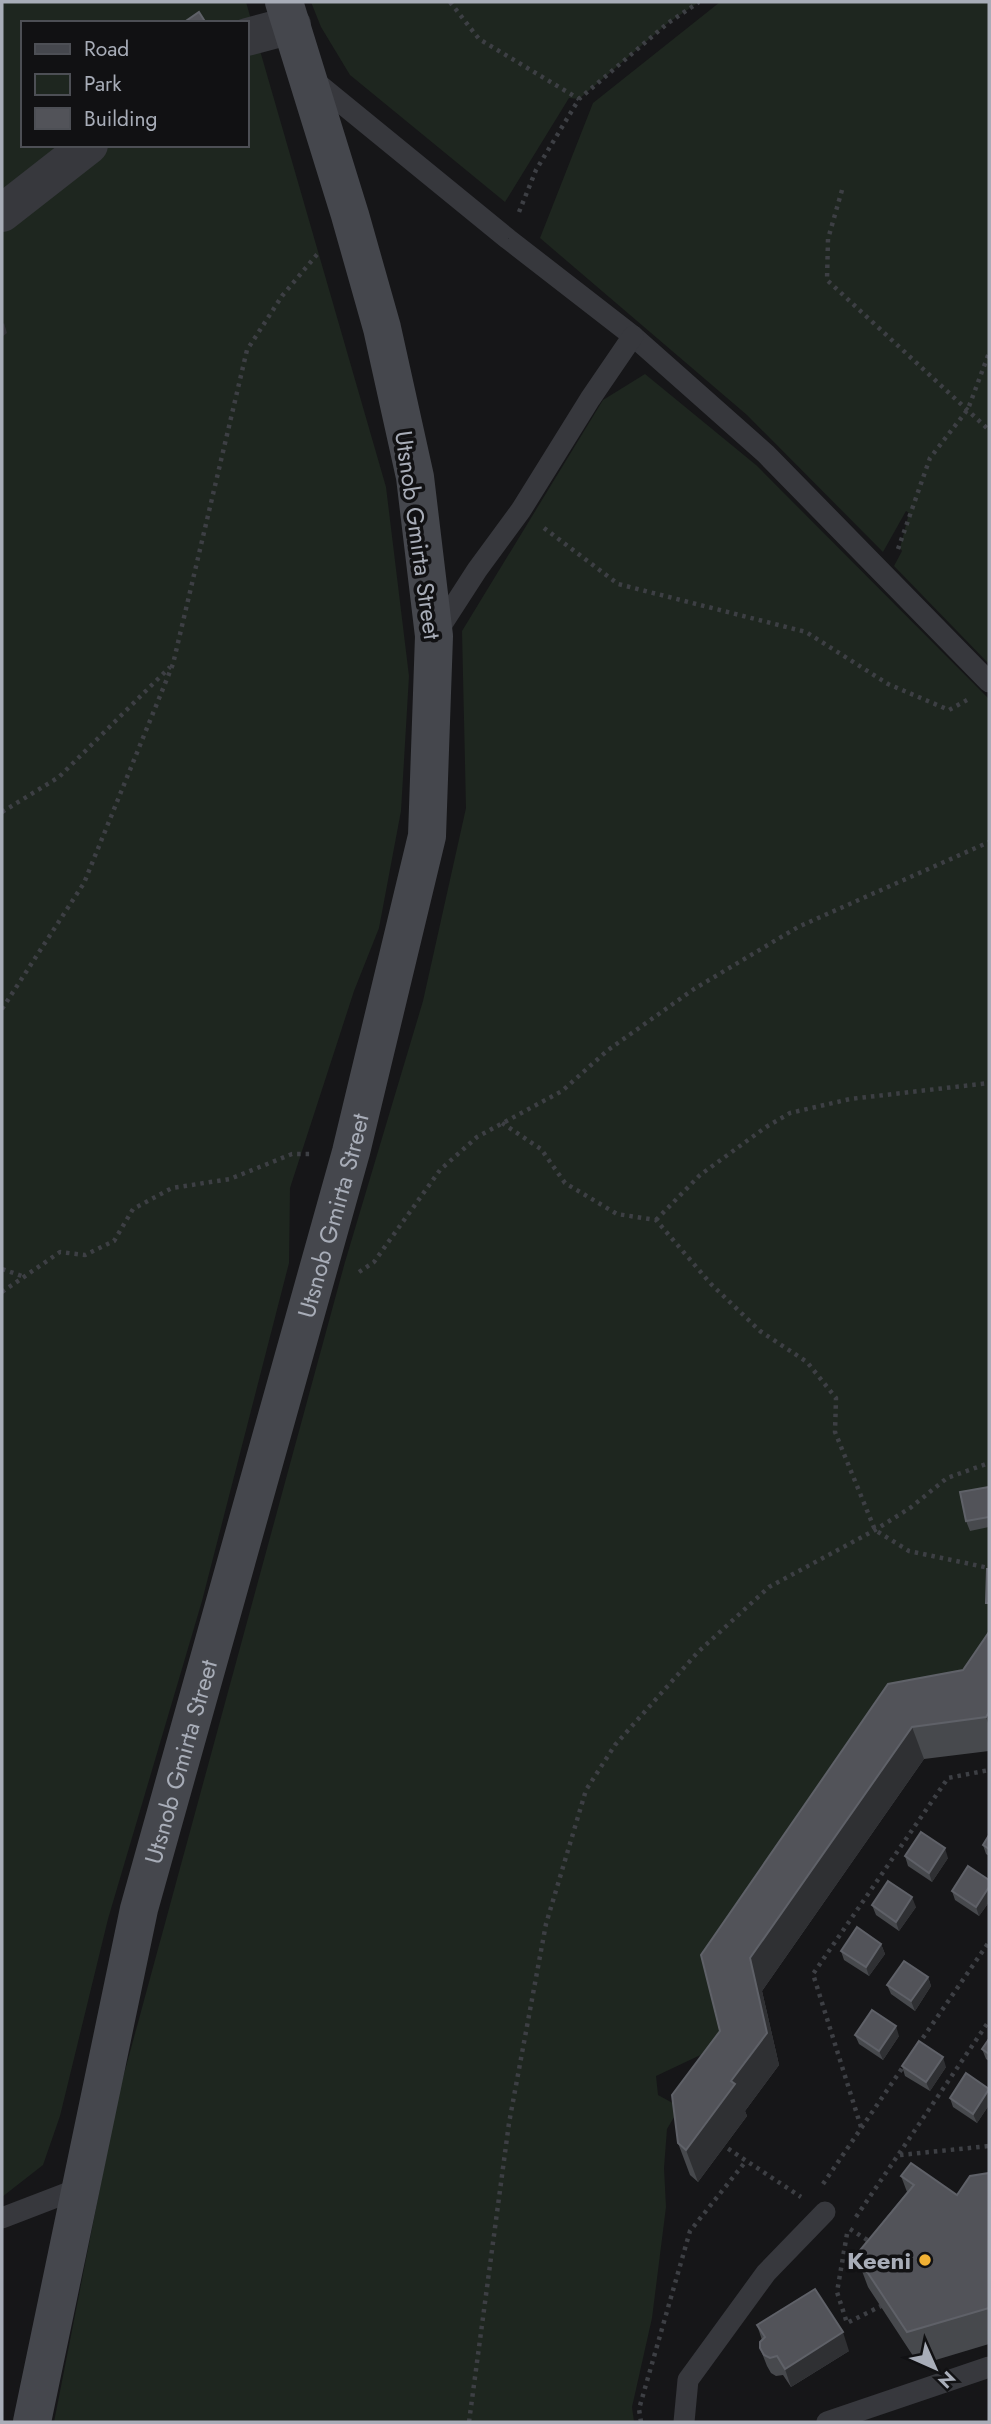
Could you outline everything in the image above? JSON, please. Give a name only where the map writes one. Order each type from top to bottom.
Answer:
[{"type":"main road","name":"Utsnob Gmirta Street","points":[[32,2422],[139,1909],[311,1302],[351,1152],[427,836],[434,636],[415,477],[382,328],[351,215],[288,13]]},
{"type":"street","points":[[248,36],[288,13]]},
{"type":"street","points":[[2,213],[86,147]]},
{"type":"lane","points":[[308,75],[508,239],[633,336],[766,454],[989,682]]},
{"type":"lane","points":[[434,636],[477,570],[521,510],[633,336]]},
{"type":"lane","points":[[2,2218],[80,2188]]},
{"type":"lane","points":[[684,2422],[688,2380],[821,2203]]},
{"type":"lane","points":[[827,2422],[989,2367]]},
{"type":"path","points":[[450,2],[479,39],[579,99]]},
{"type":"path","points":[[508,239],[536,170],[579,99],[668,23],[699,2]]},
{"type":"path","points":[[842,190],[828,239],[827,280],[989,430]]},
{"type":"path","points":[[2,1009],[84,883],[173,664],[247,350],[282,296],[351,215]]},
{"type":"path","points":[[876,568],[900,548],[909,513],[930,458],[968,409],[989,354]]},
{"type":"path","points":[[521,510],[618,584],[806,632],[888,684],[948,710],[969,699]]},
{"type":"path","points":[[2,812],[59,776],[173,664]]},
{"type":"path","points":[[311,1302],[374,1262],[440,1170],[477,1137],[562,1091],[608,1050],[694,989],[798,927],[989,842]]},
{"type":"path","points":[[656,1220],[700,1175],[790,1113],[850,1099],[989,1083]]},
{"type":"path","points":[[502,1123],[541,1149],[565,1183],[617,1214],[656,1220],[711,1284],[760,1331],[807,1363],[836,1398],[835,1432],[875,1530],[909,1552],[989,1568]]},
{"type":"path","points":[[2,1292],[60,1252],[85,1255],[114,1241],[134,1209],[172,1188],[230,1180],[292,1154],[351,1152]]},
{"type":"path","points":[[2,1269],[22,1276]]},
{"type":"path","points":[[469,2422],[509,2123],[546,1924],[586,1790],[615,1745],[698,1652],[769,1587],[875,1530],[910,1508],[947,1478],[989,1463]]},
{"type":"path","points":[[861,2127],[813,1974],[948,1778],[989,1770]]},
{"type":"path","points":[[914,2051],[989,1942]]},
{"type":"path","points":[[847,2323],[837,2292],[848,2228],[989,2021]]},
{"type":"path","points":[[821,2203],[861,2127],[906,2062]]},
{"type":"path","points":[[719,2143],[725,2147]]},
{"type":"path","points":[[899,2155],[989,2146]]},
{"type":"path","points":[[641,2422],[639,2409],[690,2231],[746,2161]]},
{"type":"path","points":[[835,2328],[893,2300]]},
{"type":"green space","points":[[2,2],[246,2],[386,487],[409,676],[401,811],[379,928],[354,991],[290,1188],[289,1263],[202,1601],[108,1919],[60,2116],[43,2165],[2,2197]]},
{"type":"green space","points":[[311,2],[699,2],[668,23],[579,99],[569,98],[505,202],[350,75],[321,27]]},
{"type":"green space","points":[[720,2],[989,2],[989,664],[894,566],[902,551],[900,548],[909,513],[906,511],[883,552],[747,415],[540,238],[593,103]]},
{"type":"green space","points":[[645,374],[756,465],[989,699],[989,1681],[900,1717],[726,2043],[656,2076],[658,2095],[680,2107],[667,2129],[664,2168],[666,2207],[652,2318],[632,2407],[634,2422],[54,2422],[118,2096],[345,1262],[423,1001],[466,808],[462,631],[603,400]]},
{"type":"building","points":[[199,12],[205,21],[186,21]]},
{"type":"building","points":[[989,1487],[989,1517],[966,1521],[960,1492]]},
{"type":"building","points":[[989,1569],[989,1603],[986,1603]]},
{"type":"building","points":[[989,1632],[989,1712],[986,1717],[912,1727],[750,1958],[767,2033],[731,2081],[735,2084],[686,2150],[678,2143],[672,2095],[720,2031],[701,1955],[888,1684],[963,1670]]},
{"type":"building","points":[[921,1832],[945,1848],[929,1873],[905,1856]]},
{"type":"building","points":[[989,1835],[989,1849],[983,1845]]},
{"type":"building","points":[[968,1866],[989,1880],[989,1887],[976,1907],[952,1891]]},
{"type":"building","points":[[888,1881],[912,1897],[896,1922],[872,1905]]},
{"type":"building","points":[[857,1927],[881,1944],[866,1967],[841,1951]]},
{"type":"building","points":[[904,1961],[928,1977],[911,2001],[887,1985]]},
{"type":"building","points":[[872,2010],[896,2026],[879,2051],[855,2035]]},
{"type":"building","points":[[989,2039],[989,2054],[982,2049]]},
{"type":"building","points":[[919,2041],[943,2057],[926,2082],[902,2066]]},
{"type":"building","points":[[966,2073],[989,2089],[973,2114],[950,2098]]},
{"type":"building","points":[[911,2163],[957,2195],[970,2176],[989,2173],[989,2308],[907,2332],[856,2255],[914,2185],[901,2176]]},
{"type":"building","points":[[815,2289],[843,2332],[785,2369],[777,2356],[770,2358],[764,2355],[760,2342],[765,2337],[757,2325]]},
{"type":"place","name":"Keeni","points":[[925,2260]]}]
